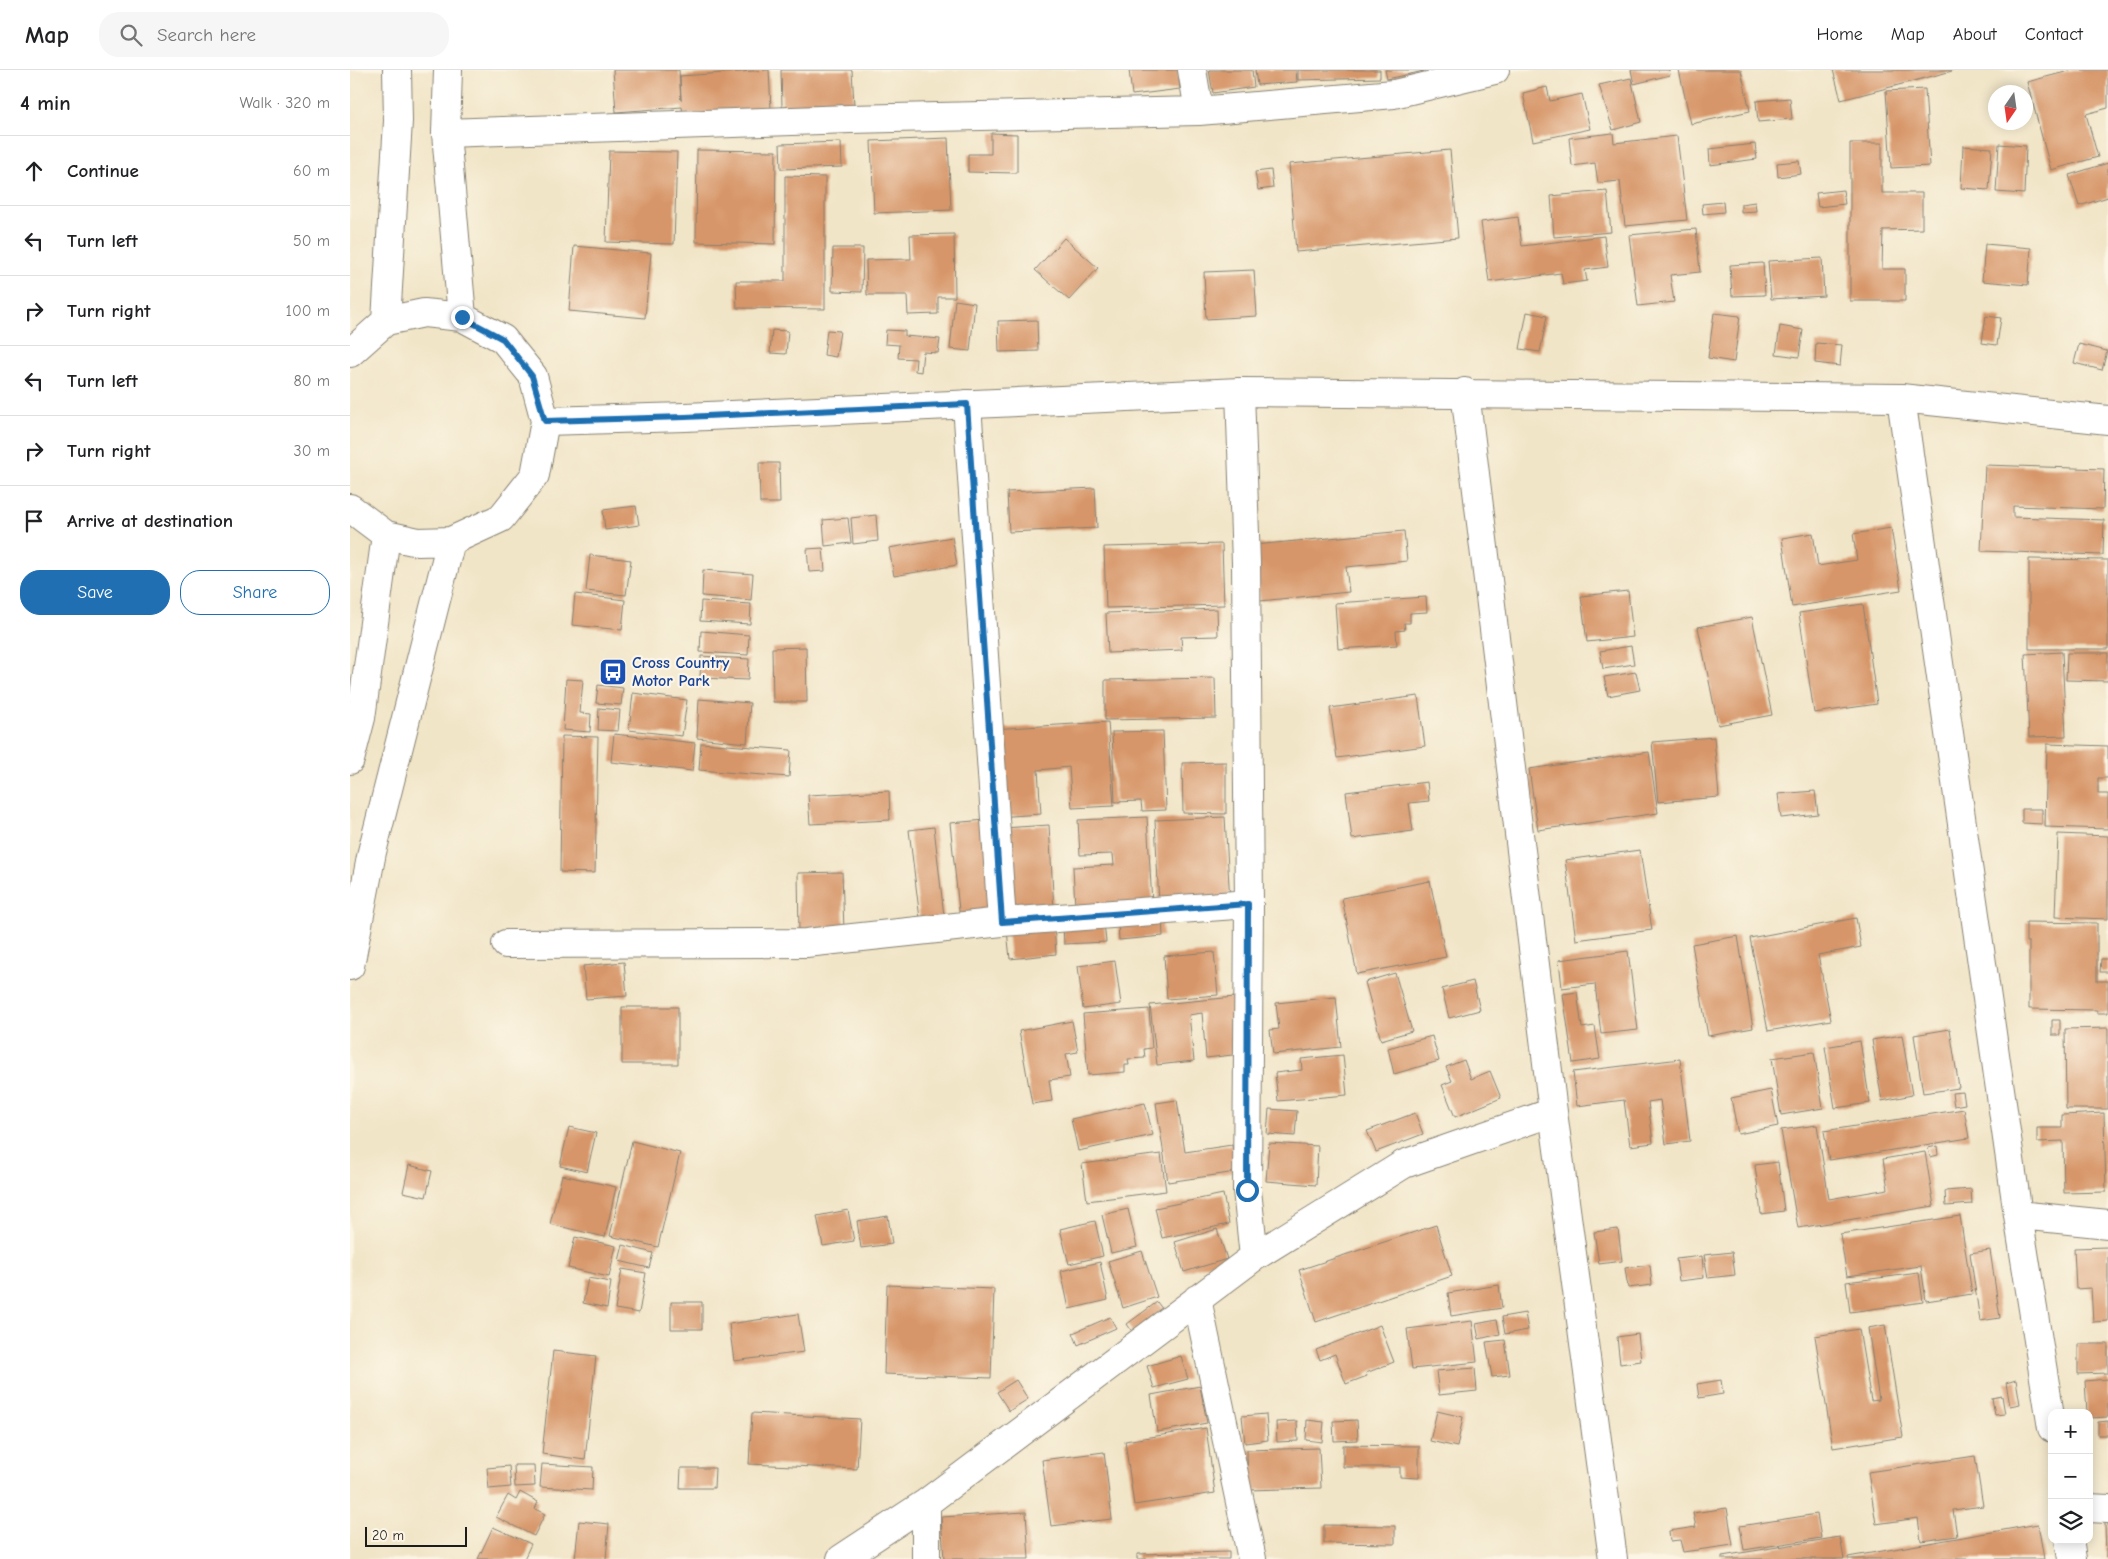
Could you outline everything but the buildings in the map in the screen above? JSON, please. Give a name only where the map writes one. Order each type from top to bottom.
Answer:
[{"type":"street","points":[[386,322],[398,121],[397,70]]},
{"type":"street","points":[[448,70],[446,133],[462,317]]},
{"type":"street","points":[[1192,70],[1199,111]]},
{"type":"street","points":[[446,133],[850,119],[1199,111],[1394,94],[1495,70]]},
{"type":"street","points":[[350,353],[386,322],[424,313],[462,317],[503,339],[521,361],[532,376],[545,421],[535,475],[501,518],[451,541],[418,542],[386,535],[350,508]]},
{"type":"street","points":[[545,421],[685,417],[1240,392],[1465,392],[1901,398],[2108,420]]},
{"type":"street","points":[[1240,392],[1246,563],[1247,1190],[1254,1257]]},
{"type":"street","points":[[1465,392],[1553,1112],[1613,1559]]},
{"type":"street","points":[[1901,398],[2018,1215],[2049,1409]]},
{"type":"street","points":[[967,404],[1002,922]]},
{"type":"street","points":[[350,760],[361,718],[386,535]]},
{"type":"street","points":[[350,966],[372,852],[451,541]]},
{"type":"street","points":[[506,944],[806,943],[1002,922],[1248,904]]},
{"type":"street","points":[[841,1559],[926,1503],[1254,1257],[1404,1164],[1553,1112]]},
{"type":"street","points":[[2018,1215],[2108,1224]]},
{"type":"street","points":[[1197,1299],[1252,1559]]},
{"type":"street","points":[[926,1503],[926,1559]]},
{"type":"street","points":[[2093,1508],[2108,1508]]},
{"type":"street","points":[[2070,1544],[2072,1559]]},
{"type":"place","name":"Cross Country Motor Park","points":[[613,672]]},
{"type":"route","points":[[462,317],[503,339],[532,376],[545,421],[685,417],[967,404],[1002,922],[1248,904],[1247,1190]]}]
